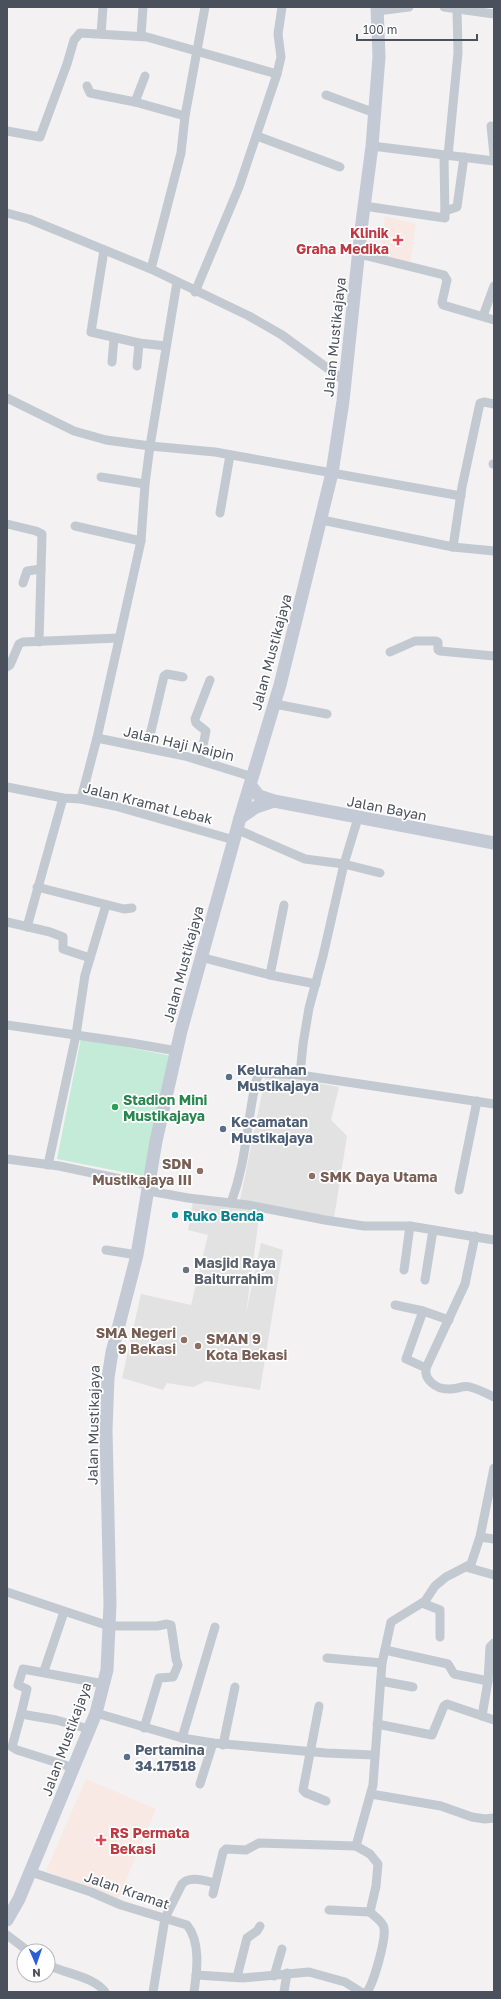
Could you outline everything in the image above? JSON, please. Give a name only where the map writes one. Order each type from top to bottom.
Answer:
[{"type":"main road","name":"Jalan Mustikajaya","points":[[7,1920],[19,1899],[31,1872],[90,1729],[96,1713],[107,1670],[109,1626],[106,1430],[108,1378],[112,1352],[138,1255],[156,1141],[200,957],[275,704],[322,520],[332,473],[345,381],[372,146],[379,57],[377,9]]},
{"type":"main road","name":"Jalan Bayan","points":[[252,781],[259,796],[274,802],[494,843]]},
{"type":"main road","name":"Jalan Bayan","points":[[237,829],[256,807],[274,802]]},
{"type":"street","points":[[101,34],[103,7]]},
{"type":"street","points":[[141,36],[143,7]]},
{"type":"street","points":[[151,269],[175,179],[205,7]]},
{"type":"street","points":[[195,292],[239,187],[277,74],[281,58],[278,34],[282,7]]},
{"type":"street","points":[[377,9],[409,7]]},
{"type":"street","points":[[444,7],[494,14]]},
{"type":"street","points":[[364,206],[443,218],[446,217],[446,156],[458,53],[457,9]]},
{"type":"street","points":[[7,131],[40,137],[75,37],[80,33],[141,36],[198,50],[225,60],[277,74]]},
{"type":"street","points":[[135,102],[145,76]]},
{"type":"street","points":[[87,86],[90,93],[99,96],[135,102],[185,116]]},
{"type":"street","points":[[326,95],[375,113]]},
{"type":"street","points":[[491,126],[494,155]]},
{"type":"street","points":[[257,136],[340,167]]},
{"type":"street","points":[[372,146],[494,161]]},
{"type":"street","points":[[445,211],[457,207],[464,157]]},
{"type":"street","points":[[7,213],[29,219],[151,269],[195,292],[249,316],[282,335],[345,381]]},
{"type":"street","points":[[104,250],[91,332],[139,343],[166,346]]},
{"type":"street","points":[[359,254],[444,275],[447,280],[442,302],[443,304],[494,320]]},
{"type":"street","points":[[81,799],[97,738],[141,541],[145,484],[150,446],[177,282]]},
{"type":"street","points":[[483,316],[494,286]]},
{"type":"street","points":[[112,362],[114,338]]},
{"type":"street","points":[[137,366],[139,343]]},
{"type":"street","points":[[7,398],[74,431],[91,436],[150,446],[230,455],[461,496]]},
{"type":"street","points":[[453,547],[461,496],[480,403],[484,402],[494,404]]},
{"type":"street","points":[[220,512],[230,455]]},
{"type":"street","points":[[101,477],[145,484]]},
{"type":"street","points":[[322,520],[453,547],[494,551]]},
{"type":"street","points":[[7,524],[41,533],[39,642]]},
{"type":"street","points":[[75,526],[141,541]]},
{"type":"street","points":[[24,583],[27,570],[41,569]]},
{"type":"street","points":[[7,667],[10,665],[19,644],[23,642],[119,638]]},
{"type":"street","points":[[390,652],[415,641],[436,641],[438,642],[438,650],[440,651],[494,656]]},
{"type":"street","points":[[147,748],[164,676],[167,674],[183,677]]},
{"type":"street","points":[[200,760],[206,731],[196,723],[195,719],[210,680]]},
{"type":"street","points":[[275,704],[327,714]]},
{"type":"street","name":"Jalan Haji Naipin","points":[[97,738],[200,760],[252,781]]},
{"type":"street","name":"Jalan Kramat Lebak","points":[[7,787],[63,798],[81,799],[237,829],[305,859],[344,864],[380,873]]},
{"type":"street","points":[[26,927],[63,798]]},
{"type":"street","points":[[300,1075],[309,1008],[344,864],[358,818]]},
{"type":"street","points":[[37,887],[124,909],[132,908]]},
{"type":"street","points":[[48,1165],[76,1035],[85,975],[106,905]]},
{"type":"street","points":[[270,975],[284,905]]},
{"type":"street","points":[[7,922],[50,932],[63,937],[63,949],[90,958]]},
{"type":"street","points":[[200,957],[270,975],[316,984]]},
{"type":"street","points":[[7,1025],[177,1051]]},
{"type":"street","points":[[231,1203],[243,1164],[257,1076],[261,1073],[265,1072],[300,1075],[494,1104]]},
{"type":"street","points":[[459,1190],[477,1101]]},
{"type":"street","points":[[7,1159],[48,1165],[149,1188],[182,1198],[231,1203],[364,1226],[410,1226],[494,1240]]},
{"type":"street","points":[[404,1270],[410,1226]]},
{"type":"street","points":[[425,1280],[434,1230]]},
{"type":"street","points":[[475,1236],[465,1284],[426,1368],[427,1378],[436,1386],[448,1389],[462,1386],[470,1387],[494,1397]]},
{"type":"street","points":[[106,1250],[138,1255]]},
{"type":"street","points":[[395,1305],[423,1311],[449,1320]]},
{"type":"street","points":[[423,1311],[406,1358],[426,1368]]},
{"type":"street","points":[[356,1846],[371,1794],[382,1663],[391,1622],[422,1603],[428,1598],[437,1583],[466,1567],[474,1558],[480,1538],[494,1468]]},
{"type":"street","points":[[480,1538],[494,1539]]},
{"type":"street","points":[[466,1567],[494,1575]]},
{"type":"street","points":[[7,1592],[109,1626],[157,1626],[167,1624],[172,1627],[178,1665],[173,1677],[159,1678],[144,1728]]},
{"type":"street","points":[[422,1603],[440,1610],[440,1637]]},
{"type":"street","points":[[44,1671],[64,1612]]},
{"type":"street","points":[[182,1738],[215,1627]]},
{"type":"street","points":[[482,1716],[488,1681],[490,1647],[494,1643]]},
{"type":"street","points":[[385,1650],[446,1663],[449,1665],[454,1674],[488,1681]]},
{"type":"street","points":[[327,1658],[382,1663]]},
{"type":"street","points":[[74,1768],[17,1750],[12,1747],[26,1689],[18,1685],[22,1669],[44,1671],[104,1684]]},
{"type":"street","points":[[381,1681],[413,1686]]},
{"type":"street","points":[[223,1745],[235,1687]]},
{"type":"street","points":[[378,1724],[432,1734],[445,1704],[494,1720]]},
{"type":"street","points":[[319,1706],[309,1752],[303,1790],[306,1793],[326,1801]]},
{"type":"street","points":[[96,1713],[182,1738],[223,1745],[309,1752],[374,1755]]},
{"type":"street","points":[[21,1714],[56,1720],[90,1729]]},
{"type":"street","points":[[200,1784],[213,1743]]},
{"type":"street","points":[[371,1794],[441,1806],[472,1817],[484,1819],[494,1818]]},
{"type":"street","points":[[213,1894],[223,1852],[226,1849],[246,1850],[259,1843],[356,1846],[370,1854],[378,1864],[376,1886],[370,1912]]},
{"type":"street","name":"Jalan Kramat","points":[[31,1872],[91,1892],[121,1905],[187,1925],[196,1939],[196,1975],[194,1992]]},
{"type":"street","points":[[153,1992],[165,1918],[184,1881],[192,1879],[216,1882]]},
{"type":"street","points":[[329,1910],[370,1912],[380,1921],[384,1928],[376,1974],[367,1992]]},
{"type":"street","points":[[237,1978],[248,1938],[257,1931],[260,1926]]},
{"type":"street","points":[[7,1935],[18,1943]]},
{"type":"street","points":[[274,1976],[282,1949]]},
{"type":"street","points":[[56,1970],[96,1983],[105,1992]]},
{"type":"street","points":[[196,1975],[237,1978],[309,1972],[345,1982],[361,1992]]},
{"type":"street","points":[[284,1992],[287,1974]]},
{"type":"shaded area","name":"Klinik Graha Medika","points":[[385,216],[416,224],[410,263],[380,255]]},
{"type":"shaded area","points":[[266,1074],[339,1087],[331,1120],[347,1136],[334,1218],[240,1200]]},
{"type":"shaded area","name":"SMAN 9 Kota Bekasi","points":[[193,1201],[260,1210],[246,1313],[261,1243],[283,1250],[260,1390],[206,1381],[193,1387],[167,1383],[163,1390],[122,1378],[141,1294],[191,1305],[208,1235],[188,1230]]},
{"type":"shaded area","name":"RS Permata Bekasi","points":[[86,1779],[156,1809],[117,1901],[46,1871]]},
{"type":"green space","name":"Stadion Mini Mustikajaya","points":[[81,1038],[172,1056],[148,1177],[57,1159]]},
{"type":"place","name":"Klinik Graha Medika","points":[[398,240]]},
{"type":"place","name":"Kelurahan Mustikajaya","points":[[229,1077]]},
{"type":"place","name":"Stadion Mini Mustikajaya","points":[[115,1107]]},
{"type":"place","name":"Kecamatan Mustikajaya","points":[[223,1129]]},
{"type":"place","name":"SDN Mustikajaya III","points":[[200,1171]]},
{"type":"place","name":"SMK Daya Utama","points":[[312,1176]]},
{"type":"place","name":"Ruko Benda","points":[[175,1215]]},
{"type":"place","name":"Masjid Raya Baiturrahim","points":[[186,1270]]},
{"type":"place","name":"SMA Negeri 9 Bekasi","points":[[184,1340]]},
{"type":"place","name":"SMAN 9 Kota Bekasi","points":[[198,1346]]},
{"type":"place","name":"Pertamina 34.17518","points":[[127,1757]]},
{"type":"place","name":"RS Permata Bekasi","points":[[101,1840]]}]
